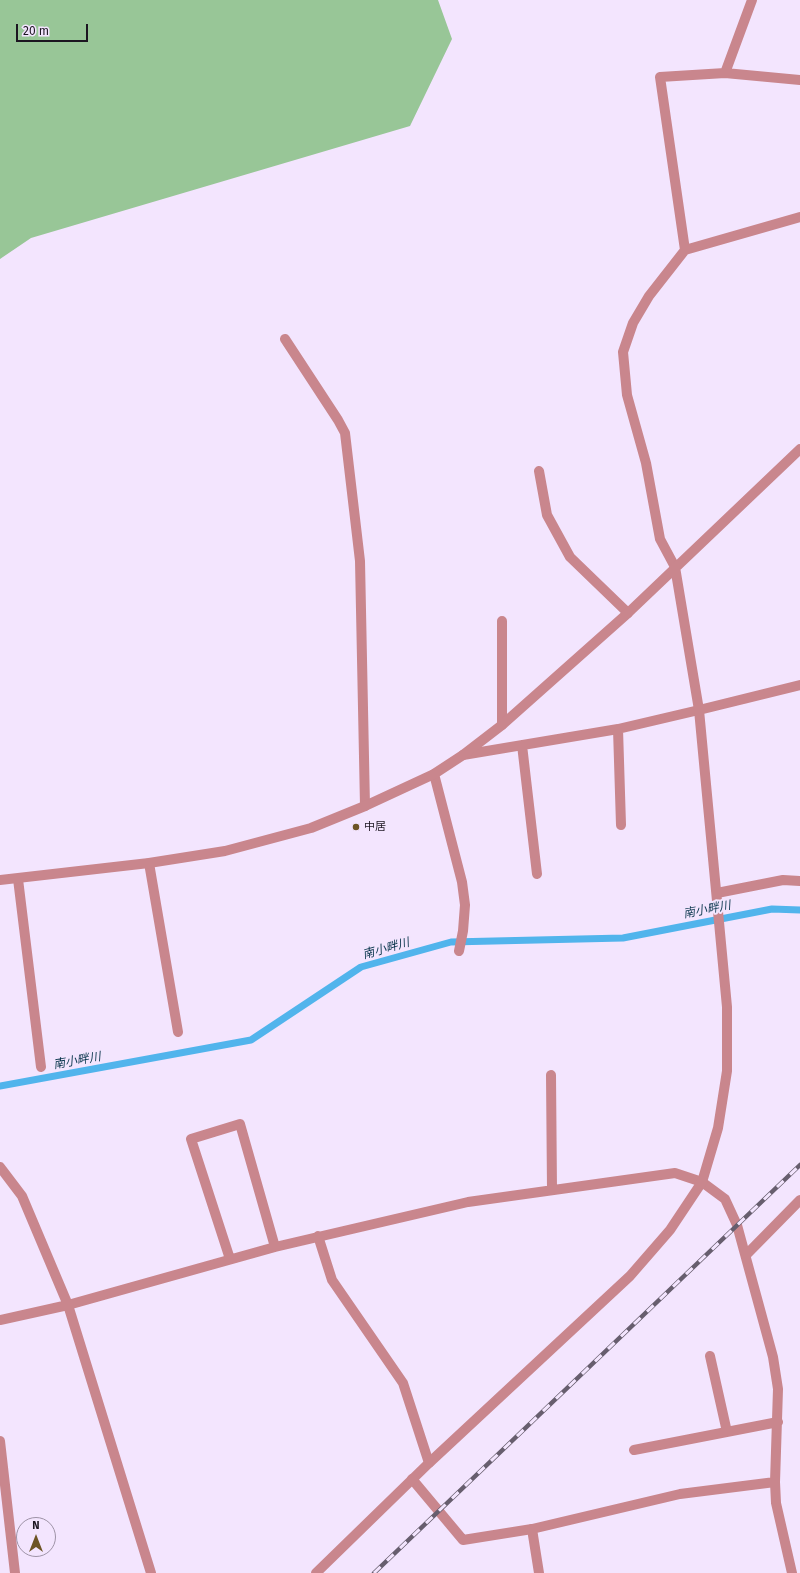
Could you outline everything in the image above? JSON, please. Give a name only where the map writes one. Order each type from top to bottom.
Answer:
[{"type":"street","points":[[725,73],[752,0]]},
{"type":"street","points":[[685,250],[660,77],[725,73],[800,80]]},
{"type":"street","points":[[316,1573],[412,1479],[630,1276],[670,1230],[702,1182],[718,1128],[727,1071],[727,1007],[722,940],[699,710],[674,567],[660,540],[646,463],[627,395],[623,352],[633,322],[650,296],[685,250],[800,217]]},
{"type":"street","points":[[286,339],[345,433],[360,561],[366,806]]},
{"type":"street","points":[[0,880],[150,863],[232,849],[311,828],[366,806],[434,774],[463,755],[502,725],[628,613],[674,567],[800,449]]},
{"type":"street","points":[[538,471],[547,515],[570,557],[628,613]]},
{"type":"street","points":[[502,621],[502,725]]},
{"type":"street","points":[[463,755],[618,728],[800,685]]},
{"type":"street","points":[[618,728],[622,825]]},
{"type":"street","points":[[522,745],[537,874]]},
{"type":"street","points":[[434,774],[462,882],[465,905],[463,931],[458,951]]},
{"type":"street","points":[[150,863],[178,1032]]},
{"type":"street","points":[[18,879],[40,1067]]},
{"type":"street","points":[[717,893],[783,880],[800,881]]},
{"type":"street","points":[[551,1075],[552,1190]]},
{"type":"street","points":[[230,1259],[192,1139],[240,1124],[275,1247]]},
{"type":"street","points":[[0,1167],[22,1196],[68,1305],[151,1573]]},
{"type":"street","points":[[0,1320],[68,1305],[230,1259],[318,1236],[468,1202],[675,1173],[702,1182],[725,1199],[737,1225],[746,1255],[773,1357],[778,1389],[775,1482],[776,1503],[792,1573]]},
{"type":"street","points":[[746,1255],[800,1200]]},
{"type":"street","points":[[318,1236],[332,1280],[403,1383],[429,1463]]},
{"type":"street","points":[[710,1356],[727,1432]]},
{"type":"street","points":[[634,1450],[778,1422]]},
{"type":"street","points":[[0,1441],[15,1573]]},
{"type":"street","points":[[412,1479],[463,1540],[532,1529],[680,1494],[775,1482]]},
{"type":"street","points":[[532,1529],[538,1573]]},
{"type":"green space","points":[[0,0],[438,0],[452,39],[410,126],[31,238],[0,259]]},
{"type":"waterway","name":"南小畔川","points":[[0,1086],[251,1040],[361,967],[451,942],[623,938],[772,909],[800,910]]},
{"type":"railway","points":[[374,1573],[800,1165]]},
{"type":"place","name":"中居","points":[[356,827]]}]
